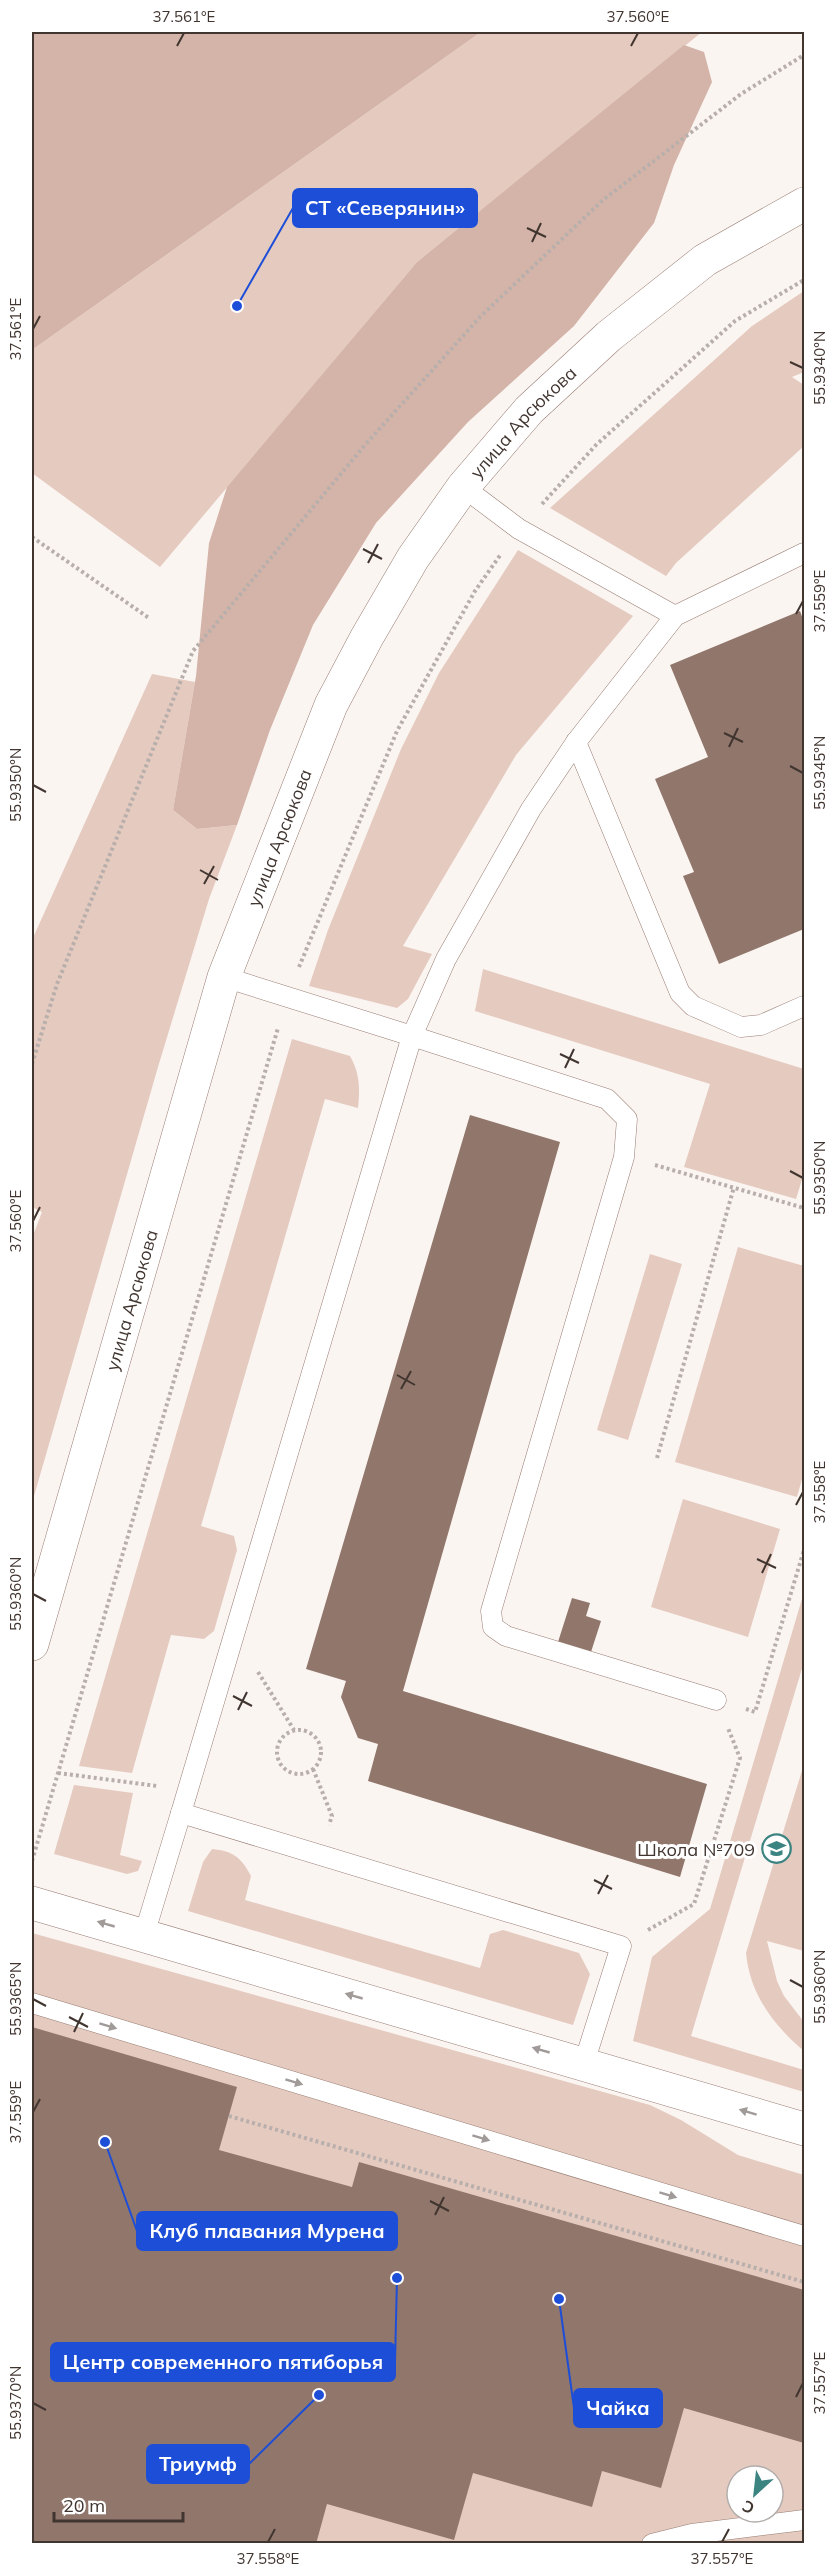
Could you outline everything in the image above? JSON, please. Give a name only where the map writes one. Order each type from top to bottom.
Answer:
[{"type":"street","name":"улица Арсюкова","points":[[32,1644],[224,977],[331,705],[413,558],[463,487],[529,410],[609,336],[705,260],[804,204]]},
{"type":"street","points":[[32,1903],[804,2129]]},
{"type":"lane","points":[[463,487],[519,529],[675,616]]},
{"type":"lane","points":[[144,1935],[412,1036],[446,959],[531,809],[576,742],[675,616],[804,553]]},
{"type":"lane","points":[[576,742],[680,993],[693,1006],[741,1027],[761,1025],[804,1006]]},
{"type":"lane","points":[[224,977],[607,1099],[627,1119],[624,1157],[490,1611],[493,1627],[506,1636],[716,1700]]},
{"type":"lane","points":[[181,1813],[621,1946],[584,2063]]},
{"type":"lane","points":[[32,2003],[804,2236]]},
{"type":"lane","points":[[652,2544],[692,2534],[804,2520]]},
{"type":"path","points":[[32,1064],[57,984],[193,651],[365,445],[480,317],[603,200],[741,94],[804,55]]},
{"type":"path","points":[[32,537],[149,618]]},
{"type":"path","points":[[624,1157],[804,1208]]},
{"type":"path","points":[[657,1458],[734,1187]]},
{"type":"path","points":[[716,1700],[755,1712],[804,1550]]},
{"type":"path","points":[[226,1658],[257,1671],[294,1730]]},
{"type":"path","points":[[621,1946],[694,1904],[740,1758],[716,1700]]},
{"type":"path","points":[[294,1730],[309,1732],[319,1743],[321,1757],[313,1769],[306,1773],[292,1773],[280,1765],[277,1758],[276,1751],[282,1737],[294,1730]]},
{"type":"path","points":[[313,1769],[332,1816],[321,1855]]},
{"type":"path","points":[[58,1773],[187,1790]]},
{"type":"path","points":[[229,2116],[804,2282]]},
{"type":"shaded area","points":[[32,32],[481,32],[32,350]]},
{"type":"shaded area","points":[[481,32],[702,32],[417,262],[160,567],[32,473],[32,350]]},
{"type":"shaded area","points":[[684,45],[704,52],[712,82],[674,165],[654,223],[574,326],[468,422],[376,523],[313,625],[270,730],[237,825],[197,829],[173,810],[196,676],[209,543],[227,487],[417,262]]},
{"type":"shaded area","points":[[804,291],[804,372],[792,377],[804,385],[804,446],[676,563],[666,576],[550,508],[752,326]]},
{"type":"shaded area","points":[[518,550],[633,616],[516,755],[403,946],[432,954],[408,999],[397,1008],[309,986],[328,930],[401,749],[439,673]]},
{"type":"shaded area","points":[[152,674],[195,682],[173,810],[197,829],[237,825],[209,899],[158,1067],[32,1503],[32,1238],[42,1212],[32,1207],[32,940]]},
{"type":"shaded area","points":[[483,969],[804,1069],[804,1173],[796,1199],[684,1167],[710,1084],[475,1011]]},
{"type":"shaded area","points":[[292,1039],[350,1056],[359,1081],[358,1108],[325,1099],[201,1526],[234,1536],[237,1550],[214,1631],[204,1639],[171,1635],[132,1773],[79,1766]]},
{"type":"shaded area","points":[[738,1247],[804,1266],[804,1472],[797,1497],[675,1462]]},
{"type":"shaded area","points":[[650,1254],[682,1264],[628,1440],[597,1430]]},
{"type":"shaded area","points":[[683,1499],[780,1529],[748,1637],[651,1607]]},
{"type":"shaded area","points":[[804,1592],[804,1662],[691,2036],[804,2070],[804,2092],[633,2041],[652,1957],[710,1909]]},
{"type":"shaded area","points":[[804,1764],[804,1951],[767,1941],[777,1981],[784,1996],[804,2022],[804,2051],[782,2030],[765,2008],[752,1982],[746,1953]]},
{"type":"shaded area","points":[[74,1785],[133,1793],[120,1855],[142,1861],[138,1871],[127,1874],[54,1854]]},
{"type":"shaded area","points":[[212,1849],[231,1853],[247,1869],[251,1876],[245,1900],[480,1968],[490,1934],[503,1930],[579,1953],[590,1974],[573,2025],[188,1911],[203,1862]]},
{"type":"shaded area","points":[[32,1933],[650,2105],[681,2120],[738,2155],[804,2175],[804,2543],[32,2543]]},
{"type":"building","points":[[800,611],[804,622],[804,929],[719,964],[683,876],[694,872],[655,779],[708,757],[670,665]]},
{"type":"building","points":[[470,1115],[560,1142],[403,1691],[707,1784],[680,1877],[368,1781],[378,1744],[358,1738],[341,1697],[346,1681],[306,1669]]},
{"type":"building","points":[[572,1598],[590,1603],[586,1616],[601,1621],[591,1652],[558,1642]]},
{"type":"building","points":[[32,2027],[237,2087],[219,2150],[352,2187],[359,2162],[804,2290],[804,2443],[684,2408],[661,2488],[602,2471],[592,2507],[473,2473],[454,2540],[327,2504],[316,2544],[32,2544]]},
{"type":"place","name":"СТ «Северянин»","points":[[237,306]]},
{"type":"place","name":"Школа №709","points":[[776,1849]]},
{"type":"place","name":"Клуб плавания Мурена","points":[[105,2142]]},
{"type":"place","name":"Центр современного пятиборья","points":[[397,2278]]},
{"type":"place","name":"Чайка","points":[[559,2299]]},
{"type":"place","name":"Триумф","points":[[319,2395]]}]
